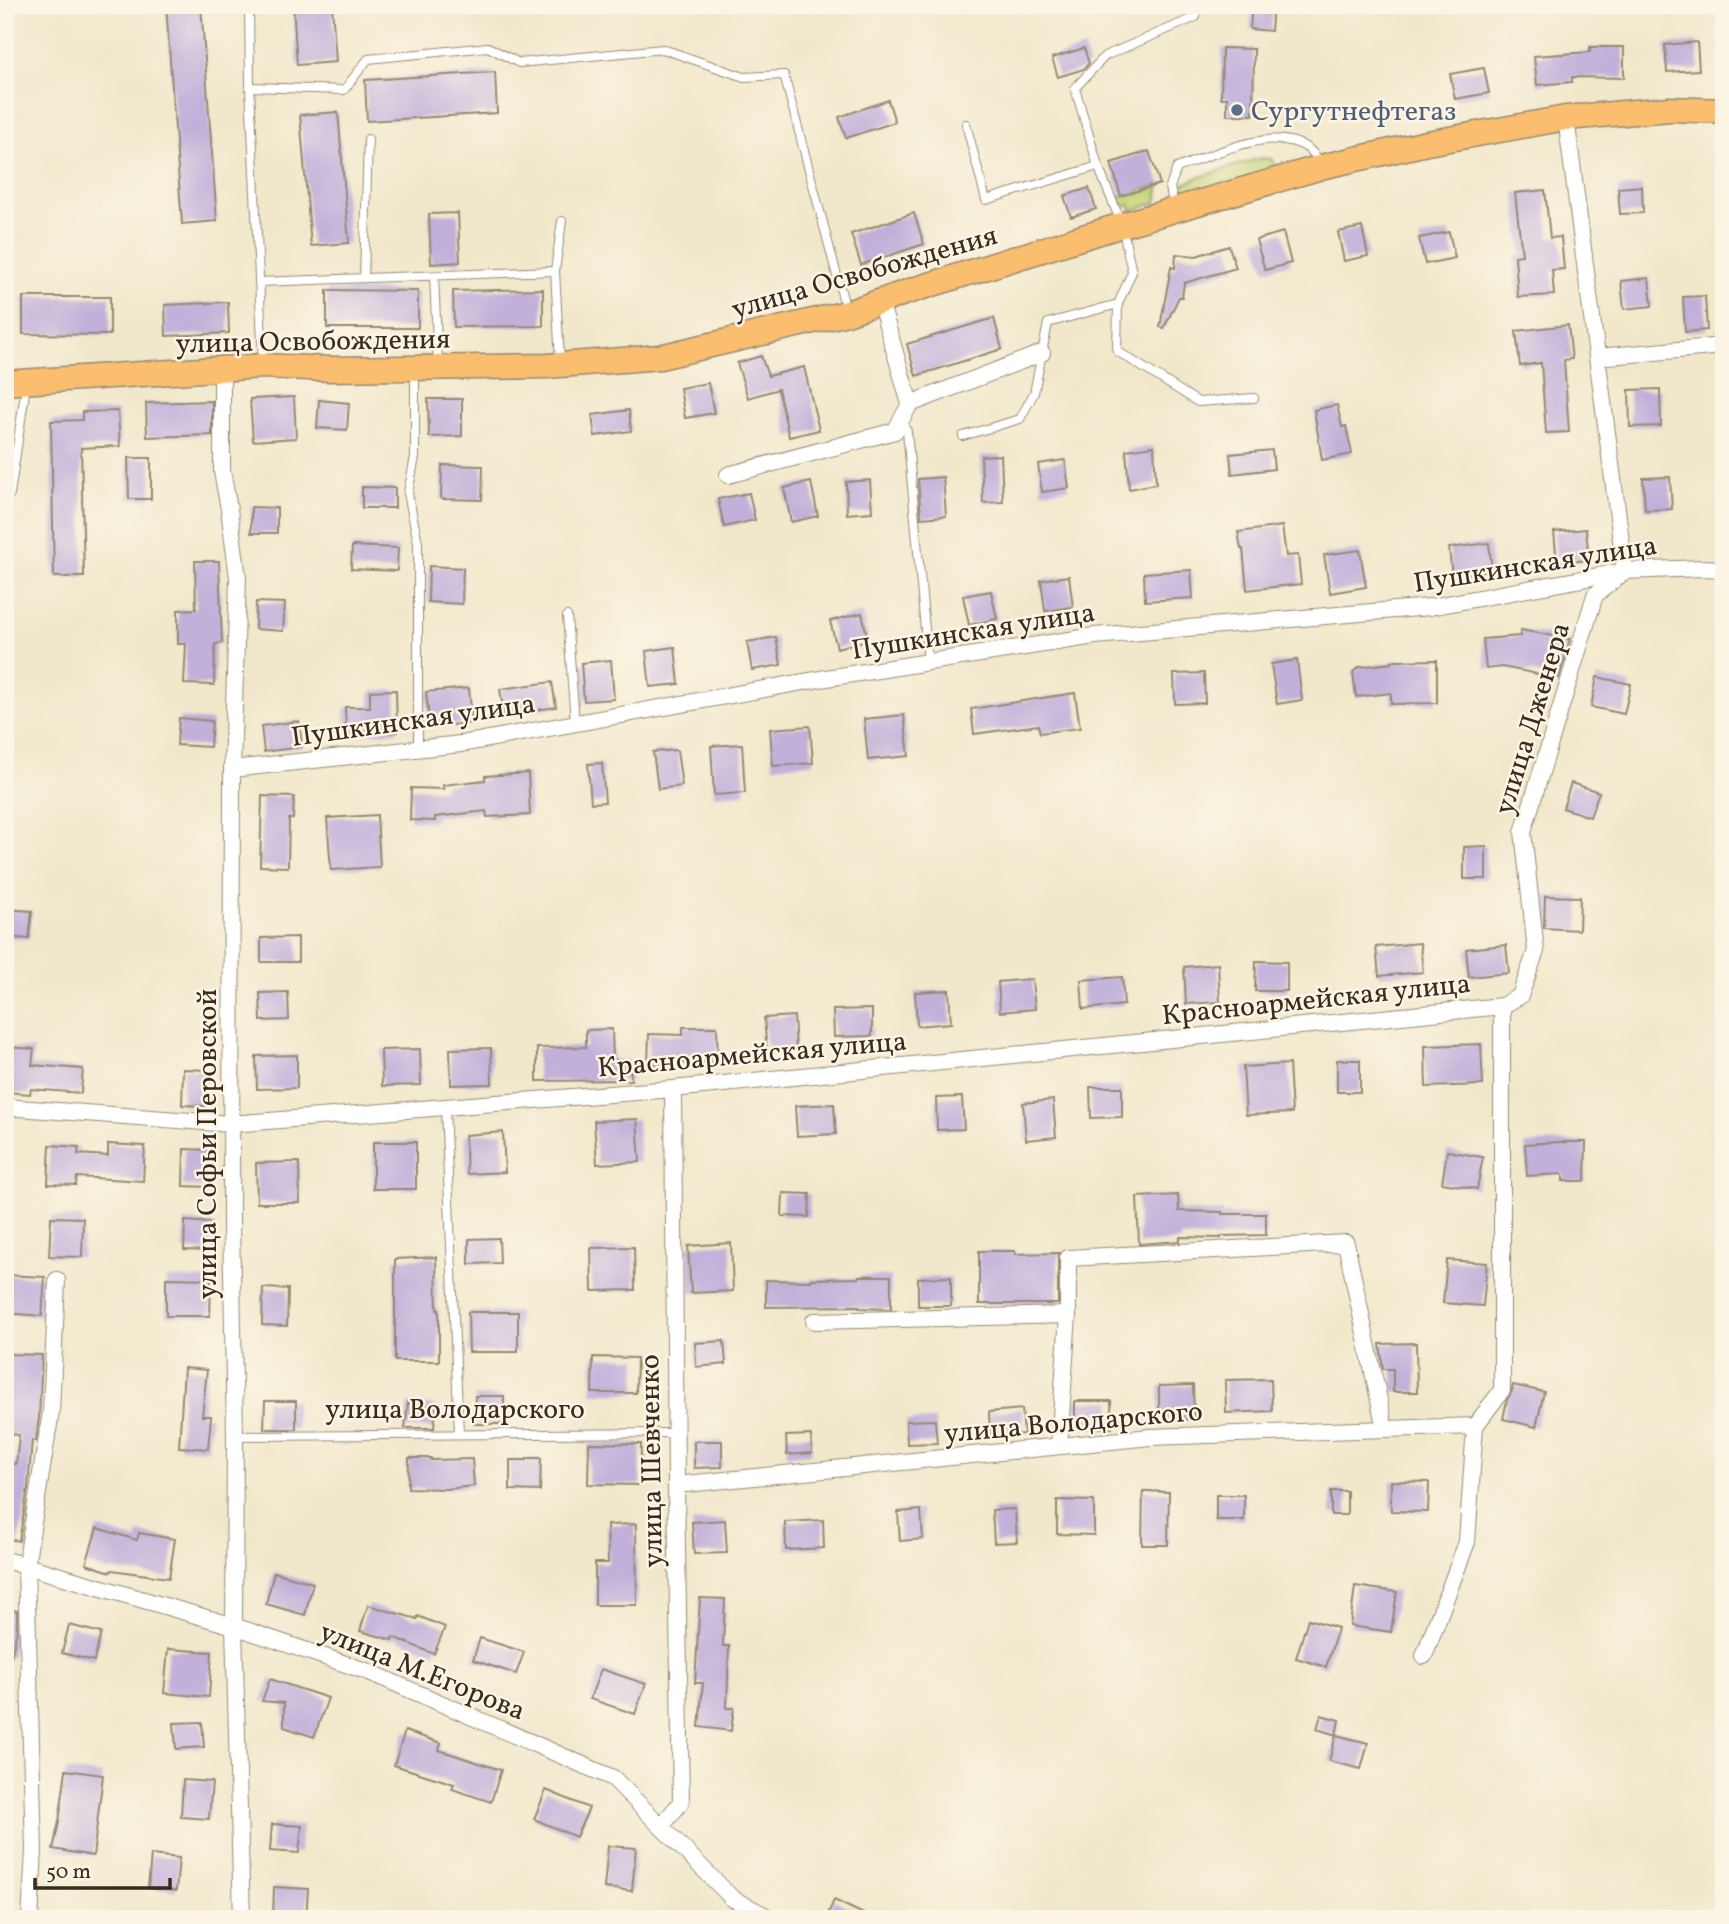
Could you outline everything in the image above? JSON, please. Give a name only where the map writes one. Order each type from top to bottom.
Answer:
[{"type":"main road","name":"улица Освобождения","points":[[16,382],[263,366],[331,369],[560,365],[660,357],[846,313],[1122,225],[1325,166],[1427,143],[1566,118],[1670,109],[1724,111]]},
{"type":"street","points":[[1566,118],[1625,571]]},
{"type":"street","points":[[880,302],[909,404]]},
{"type":"street","points":[[1598,357],[1724,346]]},
{"type":"street","points":[[728,475],[895,431],[909,404],[1042,354]]},
{"type":"street","name":"улица Софьи Перовской","points":[[222,370],[222,471],[238,578],[232,769],[231,1222],[235,1436],[234,1626],[242,1919]]},
{"type":"street","name":"Пушкинская улица","points":[[232,769],[461,744],[820,679],[1095,636],[1430,607],[1625,571],[1724,569]]},
{"type":"street","name":"улица Дженера","points":[[1502,1006],[1520,996],[1536,951],[1522,832],[1595,595],[1625,571]]},
{"type":"street","points":[[1424,1656],[1466,1542],[1475,1426],[1502,1390],[1502,1006]]},
{"type":"street","name":"Красноармейская улица","points":[[5,1107],[231,1124],[673,1088],[1502,1006]]},
{"type":"street","name":"улица Шевченко","points":[[661,1827],[681,1802],[673,1088]]},
{"type":"street","points":[[1059,1446],[1068,1315],[1068,1258],[1346,1243],[1385,1429]]},
{"type":"street","points":[[30,1919],[34,1851],[26,1566],[51,1412],[57,1280]]},
{"type":"street","points":[[814,1321],[1068,1315]]},
{"type":"street","name":"улица Володарского","points":[[676,1485],[1150,1437],[1475,1426]]},
{"type":"street","name":"улица М.Егорова","points":[[5,1560],[234,1626],[369,1672],[613,1778],[733,1899],[772,1919]]},
{"type":"lane","points":[[249,5],[250,87],[263,366]]},
{"type":"lane","points":[[1197,5],[1196,17],[1105,57],[1076,88],[1098,166],[1122,225],[1132,272],[1118,304],[1117,351],[1198,402],[1254,398]]},
{"type":"lane","points":[[250,87],[344,90],[368,59],[488,47],[519,62],[663,49],[744,76],[784,75],[846,313]]},
{"type":"lane","points":[[966,124],[986,200],[1098,166]]},
{"type":"lane","points":[[364,278],[368,139]]},
{"type":"lane","points":[[1174,210],[1170,187],[1177,168],[1244,142],[1283,140],[1307,148],[1325,166]]},
{"type":"lane","points":[[560,365],[555,271],[562,221]]},
{"type":"lane","points":[[259,282],[555,271]]},
{"type":"lane","points":[[418,748],[418,543],[408,493],[427,368],[434,276]]},
{"type":"lane","points":[[963,436],[1020,419],[1034,393],[1048,323],[1118,304]]},
{"type":"lane","points":[[10,494],[16,382]]},
{"type":"lane","points":[[900,421],[907,431],[928,663]]},
{"type":"lane","points":[[567,617],[575,723]]},
{"type":"lane","points":[[445,1107],[459,1434]]},
{"type":"lane","name":"улица Володарского","points":[[235,1436],[676,1433]]},
{"type":"green space","points":[[1260,158],[1271,159],[1277,166],[1271,172],[1183,198],[1178,192],[1180,186],[1197,178]]},
{"type":"green space","points":[[1160,184],[1156,203],[1131,211],[1129,205],[1121,207],[1121,196]]},
{"type":"building","points":[[166,5],[201,5],[217,221],[182,224]]},
{"type":"building","points":[[293,5],[332,5],[336,62],[297,65]]},
{"type":"building","points":[[1252,5],[1273,5],[1271,31],[1250,29]]},
{"type":"building","points":[[1697,42],[1699,70],[1667,72],[1665,45]]},
{"type":"building","points":[[1590,47],[1624,47],[1624,78],[1572,77],[1572,82],[1537,85],[1534,56],[1590,52]]},
{"type":"building","points":[[1084,48],[1089,63],[1084,69],[1058,77],[1052,58]]},
{"type":"building","points":[[1222,48],[1254,49],[1253,115],[1227,115],[1227,98],[1221,98]]},
{"type":"building","points":[[1484,68],[1489,93],[1455,99],[1450,74]]},
{"type":"building","points":[[495,72],[497,113],[367,121],[365,80]]},
{"type":"building","points":[[888,100],[895,122],[846,138],[839,117]]},
{"type":"building","points":[[338,112],[349,243],[311,246],[300,115]]},
{"type":"building","points":[[1149,151],[1160,184],[1121,196],[1111,163]]},
{"type":"building","points":[[1642,186],[1643,213],[1620,214],[1618,188]]},
{"type":"building","points":[[1089,188],[1096,209],[1071,217],[1064,196]]},
{"type":"building","points":[[1545,190],[1550,238],[1561,237],[1564,269],[1552,270],[1554,295],[1518,297],[1515,256],[1522,255],[1515,193]]},
{"type":"building","points":[[458,213],[460,262],[431,264],[429,214]]},
{"type":"building","points":[[914,213],[924,244],[861,265],[851,234]]},
{"type":"building","points":[[1362,227],[1368,256],[1344,261],[1338,232]]},
{"type":"building","points":[[1283,232],[1291,263],[1265,270],[1256,240]]},
{"type":"building","points":[[1449,232],[1455,258],[1425,264],[1419,238]]},
{"type":"building","points":[[1229,246],[1236,268],[1184,283],[1182,297],[1179,297],[1164,328],[1160,327],[1171,267],[1175,268],[1176,254],[1196,256]]},
{"type":"building","points":[[1649,278],[1652,306],[1624,309],[1621,281]]},
{"type":"building","points":[[543,289],[543,326],[454,327],[453,291]]},
{"type":"building","points":[[327,290],[418,291],[418,328],[327,328]]},
{"type":"building","points":[[1705,296],[1707,330],[1685,332],[1683,297]]},
{"type":"building","points":[[23,297],[110,297],[110,335],[23,334]]},
{"type":"building","points":[[228,302],[229,333],[166,336],[165,305]]},
{"type":"building","points":[[994,318],[1002,349],[916,376],[907,344]]},
{"type":"building","points":[[1568,325],[1572,359],[1564,360],[1569,432],[1546,433],[1541,363],[1520,366],[1516,331]]},
{"type":"building","points":[[761,356],[768,376],[804,367],[819,430],[789,437],[778,389],[748,398],[737,363]]},
{"type":"building","points":[[708,383],[714,413],[685,418],[680,388]]},
{"type":"building","points":[[1660,389],[1661,426],[1630,427],[1629,390]]},
{"type":"building","points":[[294,397],[296,438],[253,441],[250,399]]},
{"type":"building","points":[[428,399],[462,399],[462,436],[429,437]]},
{"type":"building","points":[[319,400],[349,403],[347,430],[317,428]]},
{"type":"building","points":[[212,401],[212,435],[147,437],[146,403]]},
{"type":"building","points":[[1337,405],[1342,427],[1346,426],[1352,454],[1322,460],[1314,410]]},
{"type":"building","points":[[629,410],[631,431],[595,436],[592,415]]},
{"type":"building","points":[[118,411],[120,446],[81,448],[84,577],[54,577],[51,421],[82,420],[82,412]]},
{"type":"building","points":[[1154,446],[1156,484],[1129,489],[1126,450]]},
{"type":"building","points":[[1272,450],[1274,469],[1232,474],[1230,454]]},
{"type":"building","points":[[1001,455],[1003,502],[983,503],[981,456]]},
{"type":"building","points":[[128,458],[151,458],[151,499],[129,499]]},
{"type":"building","points":[[1065,460],[1069,488],[1042,492],[1038,464]]},
{"type":"building","points":[[442,465],[483,466],[482,500],[441,499]]},
{"type":"building","points":[[943,477],[946,516],[921,518],[918,479]]},
{"type":"building","points":[[1670,477],[1672,509],[1645,510],[1643,478]]},
{"type":"building","points":[[870,480],[872,512],[847,514],[846,482]]},
{"type":"building","points":[[811,482],[818,516],[791,522],[784,488]]},
{"type":"building","points":[[362,487],[395,488],[395,508],[362,508]]},
{"type":"building","points":[[749,493],[755,520],[724,527],[718,499]]},
{"type":"building","points":[[251,507],[277,508],[277,533],[251,533]]},
{"type":"building","points":[[1282,526],[1286,556],[1298,555],[1301,584],[1247,590],[1243,549],[1238,532]]},
{"type":"building","points":[[1586,529],[1589,560],[1557,563],[1554,532]]},
{"type":"building","points":[[1489,543],[1492,571],[1452,576],[1449,548]]},
{"type":"building","points":[[352,546],[398,548],[397,571],[351,569]]},
{"type":"building","points":[[1360,550],[1366,587],[1330,593],[1324,555]]},
{"type":"building","points":[[195,561],[219,561],[222,643],[215,644],[214,685],[184,684],[186,644],[178,644],[178,610],[196,609]]},
{"type":"building","points":[[429,566],[463,568],[462,604],[428,602]]},
{"type":"building","points":[[1191,570],[1193,598],[1145,601],[1144,573]]},
{"type":"building","points":[[1069,576],[1073,607],[1045,611],[1041,580]]},
{"type":"building","points":[[991,591],[997,619],[969,625],[963,596]]},
{"type":"building","points":[[256,602],[285,603],[283,631],[255,629]]},
{"type":"building","points":[[862,613],[868,640],[837,648],[830,621]]},
{"type":"building","points":[[1521,630],[1570,639],[1559,678],[1502,667],[1486,669],[1483,639],[1520,636]]},
{"type":"building","points":[[776,637],[781,665],[752,670],[747,642]]},
{"type":"building","points":[[675,647],[679,684],[650,687],[646,651]]},
{"type":"building","points":[[611,660],[614,699],[584,701],[581,663]]},
{"type":"building","points":[[1297,660],[1302,700],[1277,704],[1271,664]]},
{"type":"building","points":[[1437,660],[1437,703],[1391,704],[1391,693],[1356,697],[1353,672],[1359,667],[1391,661]]},
{"type":"building","points":[[1204,673],[1205,703],[1175,704],[1174,674]]},
{"type":"building","points":[[1597,677],[1631,684],[1624,714],[1591,707]]},
{"type":"building","points":[[552,682],[556,707],[504,715],[500,689]]},
{"type":"building","points":[[469,688],[472,723],[430,727],[426,692]]},
{"type":"building","points":[[396,690],[397,732],[346,734],[345,707],[370,707],[370,691]]},
{"type":"building","points":[[1075,693],[1080,728],[1040,733],[1038,725],[974,734],[971,709]]},
{"type":"building","points":[[904,715],[909,756],[868,760],[864,719]]},
{"type":"building","points":[[179,718],[212,721],[210,747],[177,745]]},
{"type":"building","points":[[299,721],[302,747],[264,752],[261,726]]},
{"type":"building","points":[[810,726],[813,763],[773,766],[770,729]]},
{"type":"building","points":[[742,744],[745,793],[714,795],[711,746]]},
{"type":"building","points":[[677,750],[682,786],[658,789],[653,752]]},
{"type":"building","points":[[602,763],[605,802],[591,803],[588,764]]},
{"type":"building","points":[[528,773],[530,815],[487,817],[486,811],[435,817],[435,821],[410,820],[411,788],[444,789],[443,785],[485,780],[485,776]]},
{"type":"building","points":[[1571,783],[1599,792],[1590,817],[1563,808]]},
{"type":"building","points":[[262,796],[294,797],[293,819],[289,819],[288,867],[260,866]]},
{"type":"building","points":[[377,815],[380,867],[331,870],[327,818]]},
{"type":"building","points":[[1486,846],[1486,879],[1464,879],[1464,847]]},
{"type":"building","points":[[1545,896],[1580,897],[1579,930],[1544,928]]},
{"type":"building","points":[[5,909],[32,911],[29,939],[5,937]]},
{"type":"building","points":[[298,937],[298,962],[261,962],[261,938]]},
{"type":"building","points":[[1420,943],[1423,972],[1379,976],[1376,947]]},
{"type":"building","points":[[1506,945],[1509,973],[1469,977],[1466,949]]},
{"type":"building","points":[[1256,961],[1287,962],[1287,991],[1255,991]]},
{"type":"building","points":[[1218,964],[1220,1002],[1186,1004],[1184,967]]},
{"type":"building","points":[[1122,977],[1124,1005],[1083,1009],[1081,980]]},
{"type":"building","points":[[1032,979],[1035,1009],[1000,1012],[998,982]]},
{"type":"building","points":[[949,990],[951,1023],[917,1026],[915,992]]},
{"type":"building","points":[[288,992],[289,1020],[261,1021],[260,993]]},
{"type":"building","points":[[872,1009],[872,1036],[834,1037],[833,1010]]},
{"type":"building","points":[[794,1016],[796,1049],[767,1051],[764,1018]]},
{"type":"building","points":[[683,1027],[717,1027],[718,1062],[648,1064],[649,1034],[683,1035]]},
{"type":"building","points":[[612,1029],[613,1060],[630,1060],[631,1080],[537,1081],[537,1048],[586,1047],[586,1030]]},
{"type":"building","points":[[1481,1044],[1483,1085],[1426,1087],[1425,1046]]},
{"type":"building","points":[[5,1047],[34,1049],[32,1065],[83,1069],[81,1093],[31,1089],[30,1094],[5,1092]]},
{"type":"building","points":[[491,1048],[492,1084],[451,1085],[450,1049]]},
{"type":"building","points":[[420,1049],[421,1085],[382,1086],[381,1050]]},
{"type":"building","points":[[297,1055],[297,1088],[257,1089],[256,1056]]},
{"type":"building","points":[[1337,1060],[1360,1060],[1360,1092],[1337,1092]]},
{"type":"building","points":[[1289,1064],[1292,1113],[1246,1115],[1243,1067]]},
{"type":"building","points":[[183,1069],[207,1070],[206,1106],[182,1105]]},
{"type":"building","points":[[1090,1087],[1122,1087],[1122,1117],[1091,1118]]},
{"type":"building","points":[[962,1097],[964,1129],[937,1130],[936,1098]]},
{"type":"building","points":[[1053,1100],[1056,1137],[1026,1140],[1023,1103]]},
{"type":"building","points":[[834,1104],[836,1134],[797,1136],[795,1106]]},
{"type":"building","points":[[637,1119],[640,1162],[597,1164],[594,1121]]},
{"type":"building","points":[[503,1132],[505,1172],[467,1174],[465,1135]]},
{"type":"building","points":[[373,1142],[416,1142],[416,1189],[373,1189]]},
{"type":"building","points":[[1586,1142],[1585,1181],[1563,1181],[1563,1174],[1527,1176],[1525,1144]]},
{"type":"building","points":[[108,1144],[145,1146],[143,1181],[77,1177],[76,1185],[48,1184],[50,1145],[79,1147],[78,1154],[108,1156]]},
{"type":"building","points":[[184,1149],[211,1150],[210,1187],[183,1186]]},
{"type":"building","points":[[1447,1151],[1483,1157],[1477,1189],[1442,1183]]},
{"type":"building","points":[[299,1162],[300,1203],[257,1203],[256,1163]]},
{"type":"building","points":[[783,1193],[810,1194],[809,1217],[782,1216]]},
{"type":"building","points":[[1178,1195],[1179,1211],[1266,1214],[1266,1235],[1180,1237],[1180,1241],[1139,1244],[1137,1197]]},
{"type":"building","points":[[51,1217],[83,1218],[82,1257],[49,1256]]},
{"type":"building","points":[[185,1221],[212,1223],[210,1251],[184,1250]]},
{"type":"building","points":[[499,1238],[500,1263],[469,1264],[469,1239]]},
{"type":"building","points":[[731,1243],[733,1291],[691,1293],[688,1246]]},
{"type":"building","points":[[634,1247],[635,1290],[592,1291],[591,1248]]},
{"type":"building","points":[[979,1251],[1059,1253],[1058,1304],[979,1304]]},
{"type":"building","points":[[436,1257],[439,1361],[395,1361],[395,1259]]},
{"type":"building","points":[[1447,1260],[1487,1263],[1483,1306],[1443,1303]]},
{"type":"building","points":[[5,1275],[45,1277],[42,1316],[5,1313]]},
{"type":"building","points":[[891,1276],[891,1309],[859,1306],[766,1307],[766,1280],[811,1281]]},
{"type":"building","points":[[951,1277],[951,1306],[918,1306],[918,1278]]},
{"type":"building","points":[[166,1278],[211,1279],[210,1316],[166,1316]]},
{"type":"building","points":[[263,1288],[288,1289],[287,1326],[262,1325]]},
{"type":"building","points":[[468,1312],[518,1312],[518,1352],[469,1352]]},
{"type":"building","points":[[724,1341],[726,1364],[696,1367],[695,1343]]},
{"type":"building","points":[[1416,1343],[1417,1392],[1393,1392],[1393,1369],[1383,1369],[1380,1344]]},
{"type":"building","points":[[5,1354],[42,1355],[39,1418],[36,1441],[32,1440],[28,1488],[19,1541],[5,1538],[11,1463],[16,1464],[19,1435],[5,1433]]},
{"type":"building","points":[[593,1357],[637,1358],[636,1393],[592,1393]]},
{"type":"building","points":[[184,1368],[207,1370],[202,1416],[211,1416],[208,1449],[179,1447]]},
{"type":"building","points":[[1271,1379],[1272,1411],[1226,1413],[1225,1380]]},
{"type":"building","points":[[1193,1385],[1194,1419],[1159,1420],[1159,1386]]},
{"type":"building","points":[[1513,1385],[1544,1392],[1536,1427],[1503,1419]]},
{"type":"building","points":[[475,1396],[504,1396],[504,1424],[474,1424]]},
{"type":"building","points":[[265,1401],[296,1401],[296,1429],[264,1429]]},
{"type":"building","points":[[1075,1401],[1111,1401],[1112,1428],[1075,1428]]},
{"type":"building","points":[[408,1403],[436,1406],[434,1428],[405,1428]]},
{"type":"building","points":[[1022,1409],[1024,1434],[990,1436],[989,1412]]},
{"type":"building","points":[[935,1420],[937,1443],[907,1444],[906,1421]]},
{"type":"building","points":[[811,1435],[812,1453],[787,1455],[786,1436]]},
{"type":"building","points":[[694,1441],[722,1441],[722,1467],[694,1468]]},
{"type":"building","points":[[589,1443],[641,1444],[640,1485],[588,1484]]},
{"type":"building","points":[[409,1458],[472,1459],[474,1486],[446,1489],[408,1488]]},
{"type":"building","points":[[541,1458],[540,1491],[510,1490],[510,1460]]},
{"type":"building","points":[[1391,1481],[1429,1482],[1428,1512],[1391,1511]]},
{"type":"building","points":[[1143,1491],[1169,1492],[1168,1545],[1142,1545]]},
{"type":"building","points":[[1331,1491],[1347,1491],[1347,1515],[1331,1515]]},
{"type":"building","points":[[1216,1495],[1244,1495],[1244,1520],[1216,1520]]},
{"type":"building","points":[[1057,1500],[1094,1501],[1094,1535],[1057,1534]]},
{"type":"building","points":[[1015,1509],[1017,1542],[994,1543],[992,1510]]},
{"type":"building","points":[[921,1510],[923,1539],[900,1541],[898,1512]]},
{"type":"building","points":[[725,1520],[727,1553],[694,1554],[692,1522]]},
{"type":"building","points":[[823,1520],[824,1548],[786,1550],[785,1522]]},
{"type":"building","points":[[636,1524],[637,1605],[595,1605],[595,1563],[608,1563],[607,1525]]},
{"type":"building","points":[[97,1528],[137,1540],[139,1533],[175,1539],[169,1578],[111,1572],[86,1564]]},
{"type":"building","points":[[274,1572],[313,1583],[305,1615],[266,1604]]},
{"type":"building","points":[[1355,1586],[1397,1592],[1391,1632],[1350,1626]]},
{"type":"building","points":[[700,1598],[725,1599],[723,1646],[729,1646],[727,1708],[734,1708],[731,1731],[699,1727],[703,1683],[695,1683]]},
{"type":"building","points":[[368,1605],[417,1619],[418,1616],[445,1627],[434,1654],[393,1637],[392,1640],[360,1631]]},
{"type":"building","points":[[5,1608],[17,1611],[17,1630],[11,1657],[5,1657]]},
{"type":"building","points":[[1308,1619],[1338,1628],[1326,1667],[1296,1658]]},
{"type":"building","points":[[69,1625],[101,1633],[94,1661],[62,1653]]},
{"type":"building","points":[[480,1638],[524,1652],[516,1674],[473,1660]]},
{"type":"building","points":[[168,1649],[212,1652],[209,1697],[164,1693]]},
{"type":"building","points":[[601,1669],[646,1684],[635,1714],[590,1699]]},
{"type":"building","points":[[270,1679],[328,1698],[314,1737],[284,1727],[284,1703],[262,1701]]},
{"type":"building","points":[[1321,1715],[1339,1720],[1336,1735],[1317,1729]]},
{"type":"building","points":[[202,1722],[204,1747],[176,1749],[174,1723]]},
{"type":"building","points":[[405,1731],[441,1743],[439,1750],[501,1770],[491,1802],[452,1789],[454,1784],[394,1765]]},
{"type":"building","points":[[1336,1735],[1368,1743],[1361,1769],[1329,1761]]},
{"type":"building","points":[[66,1770],[103,1775],[93,1856],[53,1849]]},
{"type":"building","points":[[183,1780],[212,1782],[209,1819],[181,1817]]},
{"type":"building","points":[[546,1790],[589,1808],[576,1837],[534,1819]]},
{"type":"building","points":[[272,1824],[302,1826],[299,1853],[270,1851]]},
{"type":"building","points":[[608,1846],[636,1848],[632,1891],[604,1888]]},
{"type":"building","points":[[151,1855],[179,1858],[176,1891],[148,1888]]},
{"type":"building","points":[[274,1887],[308,1889],[306,1919],[273,1919]]},
{"type":"building","points":[[834,1900],[874,1919],[826,1919]]},
{"type":"place","name":"Сургутнефтегаз","points":[[1237,110]]}]
